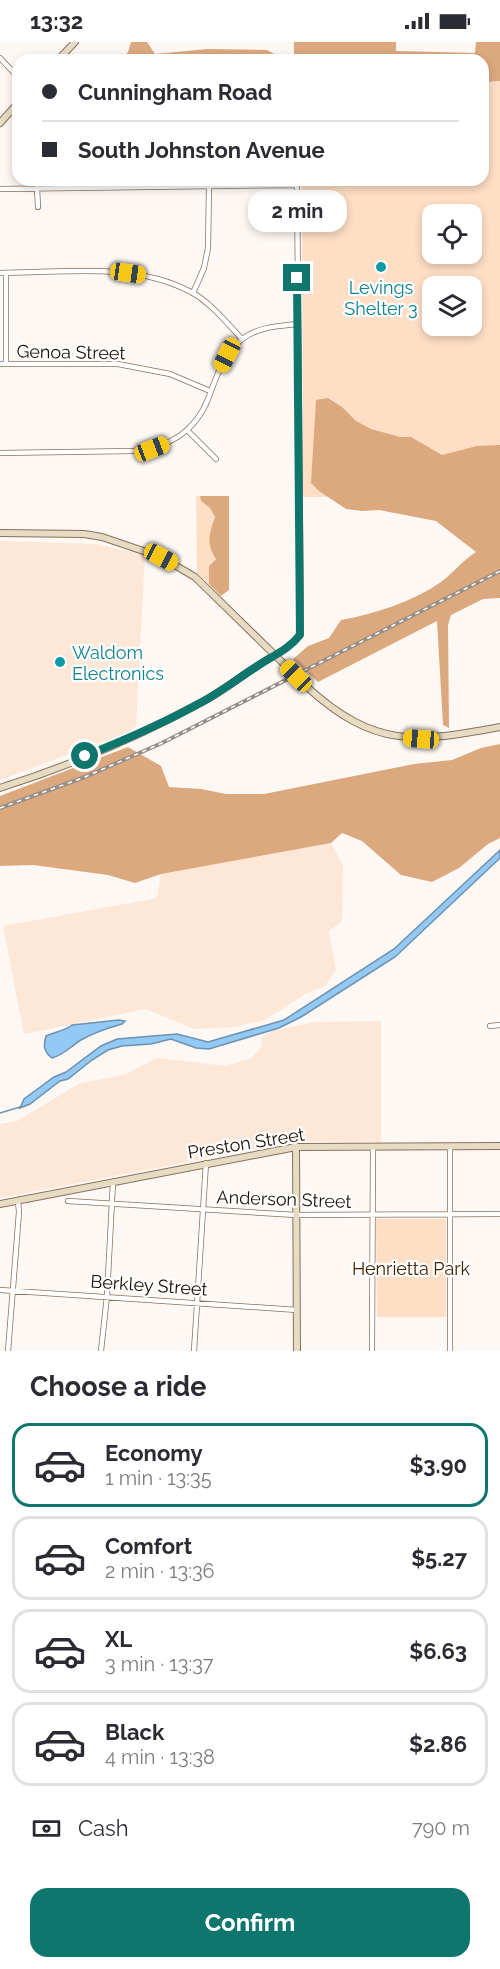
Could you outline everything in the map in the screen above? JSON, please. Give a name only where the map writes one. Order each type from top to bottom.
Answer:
[{"type":"street","points":[[64,54],[75,42]]},
{"type":"street","points":[[0,58],[12,71]]},
{"type":"street","points":[[0,123],[12,110]]},
{"type":"street","points":[[0,189],[209,186],[208,248],[204,268],[193,293]]},
{"type":"street","points":[[0,788],[68,764],[136,735],[205,701],[292,645],[300,635],[297,186]]},
{"type":"street","points":[[37,188],[38,207]]},
{"type":"street","points":[[3,364],[3,273],[114,270],[142,275],[193,293],[223,318],[242,339]]},
{"type":"street","points":[[0,453],[133,451],[152,449],[172,441],[200,416],[227,355],[242,339],[272,326],[298,324]]},
{"type":"street","name":"Genoa Street","points":[[3,364],[118,364],[170,374],[210,391]]},
{"type":"street","points":[[187,430],[216,459]]},
{"type":"street","points":[[0,533],[84,534],[102,537],[161,557],[195,577],[307,687],[346,718],[365,728],[409,738],[432,738],[500,728]]},
{"type":"street","points":[[490,1026],[500,1025]]},
{"type":"street","name":"Preston Street","points":[[0,1204],[296,1147],[500,1146]]},
{"type":"street","points":[[296,1147],[297,1351]]},
{"type":"street","points":[[450,1147],[450,1351]]},
{"type":"street","points":[[372,1351],[373,1148]]},
{"type":"street","points":[[194,1351],[206,1163]]},
{"type":"street","points":[[101,1351],[107,1296],[113,1182]]},
{"type":"street","points":[[9,1351],[18,1201]]},
{"type":"street","name":"Anderson Street","points":[[68,1201],[296,1215],[500,1214]]},
{"type":"street","name":"Berkley Street","points":[[0,1290],[297,1310]]},
{"type":"shaded area","points":[[131,42],[147,42],[155,54],[126,54]]},
{"type":"shaded area","points":[[294,42],[396,42],[396,51],[475,53],[476,42],[500,42],[500,81],[489,82],[489,54],[294,54]]},
{"type":"shaded area","points":[[208,49],[267,50],[274,54],[155,54]]},
{"type":"shaded area","points":[[328,398],[342,407],[356,421],[371,429],[400,437],[411,437],[442,455],[477,446],[500,445],[500,598],[483,599],[451,615],[448,625],[449,728],[443,725],[437,621],[318,682],[293,659],[308,646],[329,638],[341,620],[380,611],[418,596],[441,582],[476,552],[436,521],[379,510],[346,509],[311,483],[316,400]]},
{"type":"shaded area","points":[[200,496],[229,496],[229,590],[221,596],[209,584],[209,566],[216,559],[210,538],[215,517],[210,508],[201,501]]},
{"type":"shaded area","points":[[0,541],[95,544],[145,555],[136,726],[128,732],[0,780]]},
{"type":"shaded area","points":[[500,744],[500,838],[488,844],[459,868],[432,882],[401,875],[362,841],[342,833],[331,843],[161,874],[135,883],[108,875],[33,865],[0,866],[0,796],[128,747],[161,766],[169,787],[201,789],[226,794],[264,794],[414,764],[452,760],[481,748]]},
{"type":"shaded area","points":[[331,843],[343,866],[342,921],[329,931],[336,970],[325,986],[305,994],[265,1020],[235,1027],[194,1029],[146,1009],[24,1034],[3,926],[157,898],[161,874]]},
{"type":"shaded area","points":[[381,1021],[381,1142],[297,1141],[0,1198],[0,1124],[17,1121],[80,1083],[124,1075],[157,1058],[226,1066],[252,1058],[262,1046],[261,1038],[272,1031],[315,1022]]},
{"type":"green space","points":[[489,66],[500,67],[500,496],[303,497],[302,186],[489,186]]},
{"type":"green space","points":[[196,496],[200,496],[201,501],[210,508],[215,517],[210,531],[216,559],[209,566],[209,584],[197,573]]},
{"type":"green space","name":"Henrietta Park","points":[[376,1219],[446,1219],[446,1317],[377,1317]]},
{"type":"water","points":[[500,850],[500,858],[395,957],[301,1017],[279,1028],[209,1049],[196,1048],[171,1039],[108,1050],[68,1079],[60,1081],[30,1104],[20,1108],[24,1099],[54,1077],[66,1072],[101,1046],[117,1039],[177,1034],[208,1042],[284,1020],[394,949]]},
{"type":"water","points":[[125,1021],[86,1037],[56,1057],[52,1058],[44,1046],[46,1036],[72,1025]]},
{"type":"waterway","points":[[0,1113],[20,1107]]},
{"type":"railway","points":[[0,808],[85,777],[162,743],[500,571]]},
{"type":"place","name":"Levings Shelter 3","points":[[381,267]]},
{"type":"place","name":"Waldom Electronics","points":[[60,662]]},
{"type":"route","points":[[85,756],[136,735],[205,701],[284,651],[300,635],[297,278]]}]
